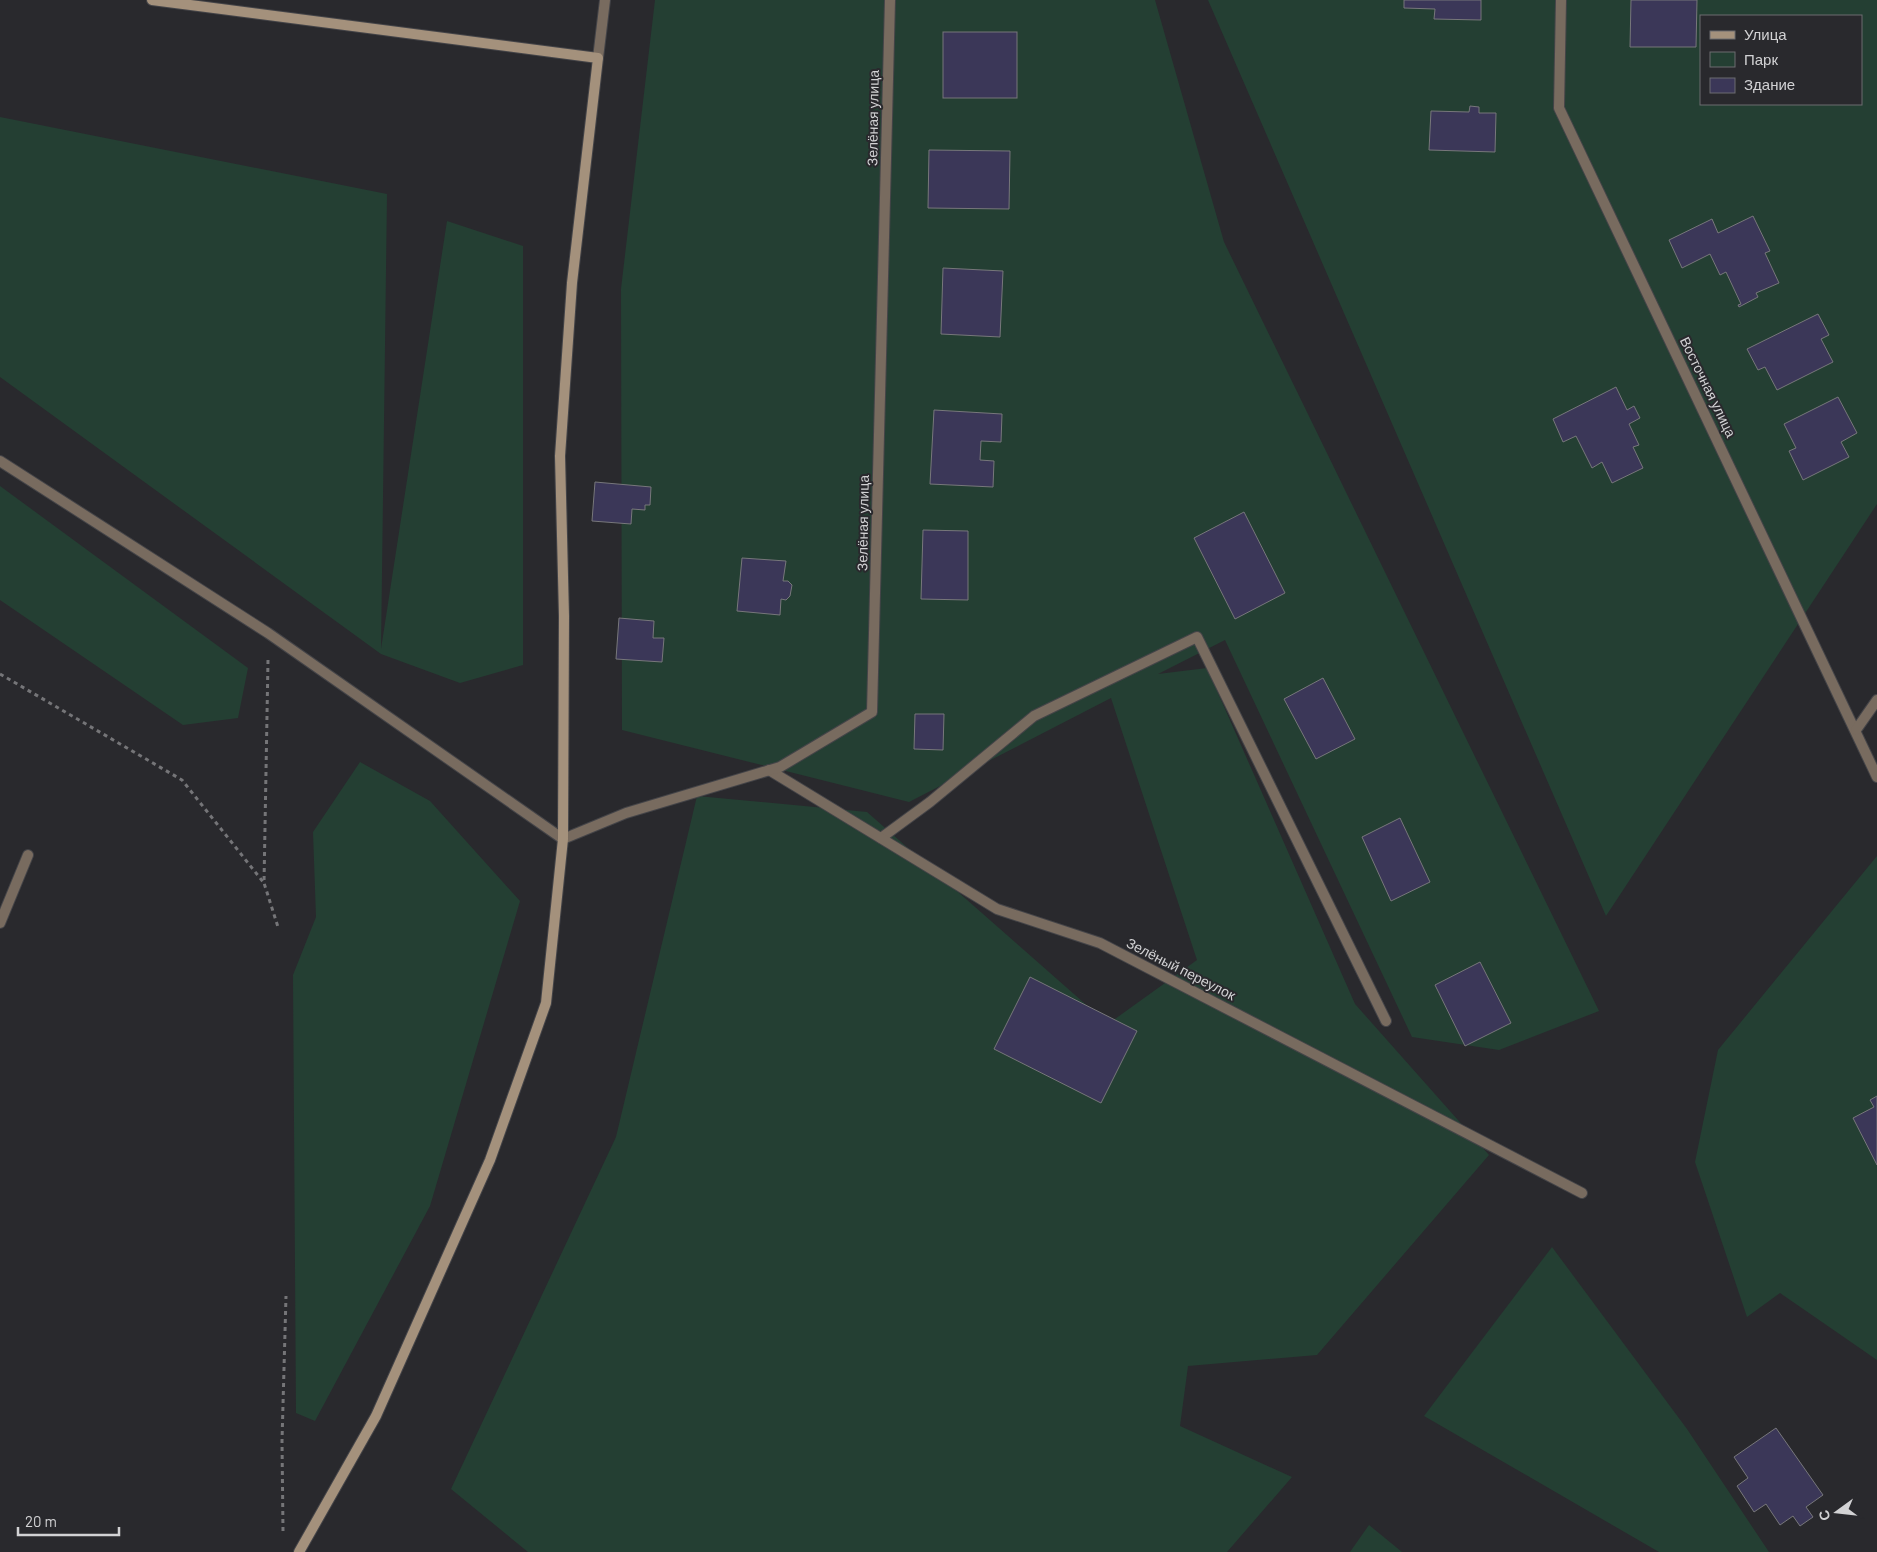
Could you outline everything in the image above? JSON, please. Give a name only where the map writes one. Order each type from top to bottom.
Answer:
[{"type":"main road","points":[[152,0],[598,58],[572,283],[560,456],[564,616],[563,838],[546,1003],[490,1160],[376,1416],[299,1552]]},
{"type":"street","points":[[598,58],[605,0]]},
{"type":"street","name":"Зелёная улица","points":[[563,838],[626,813],[769,770],[788,762],[872,712],[890,0]]},
{"type":"street","name":"Восточная улица","points":[[1561,0],[1559,108],[1877,777]]},
{"type":"street","points":[[0,461],[268,633],[563,838]]},
{"type":"street","points":[[881,838],[930,802],[1034,716],[1198,637],[1386,1021]]},
{"type":"street","points":[[1856,730],[1877,700]]},
{"type":"street","name":"Зелёный переулок","points":[[769,770],[998,909],[1100,943],[1582,1194]]},
{"type":"street","points":[[0,923],[28,855]]},
{"type":"path","points":[[268,633],[264,883],[278,927]]},
{"type":"path","points":[[0,674],[182,780],[264,883]]},
{"type":"path","points":[[283,1534],[282,1441],[286,1296]]},
{"type":"green space","points":[[655,0],[1155,0],[1224,242],[1599,1011],[1499,1050],[1412,1037],[1225,640],[1158,674],[1207,668],[1355,1004],[1489,1155],[1317,1355],[1188,1366],[1180,1426],[1292,1477],[1227,1552],[528,1552],[451,1489],[616,1137],[697,796],[867,812],[1108,1024],[1197,960],[1111,698],[909,802],[622,730],[621,289]]},
{"type":"green space","points":[[1208,0],[1877,0],[1877,504],[1606,916]]},
{"type":"green space","points":[[0,117],[387,194],[381,649],[447,221],[523,246],[523,665],[460,683],[381,654],[0,377]]},
{"type":"green space","points":[[0,486],[248,668],[238,718],[183,725],[0,600]]},
{"type":"green space","points":[[360,762],[430,801],[520,901],[430,1206],[315,1421],[296,1413],[293,975],[316,917],[313,832]]},
{"type":"green space","points":[[1877,856],[1877,1360],[1780,1293],[1747,1317],[1695,1162],[1718,1050]]},
{"type":"green space","points":[[1552,1247],[1687,1429],[1769,1552],[1659,1552],[1424,1416]]},
{"type":"green space","points":[[1369,1525],[1402,1552],[1350,1552]]},
{"type":"building","points":[[1404,0],[1481,0],[1481,20],[1434,19],[1435,9],[1404,8]]},
{"type":"building","points":[[1631,0],[1697,0],[1696,47],[1630,47]]},
{"type":"building","points":[[943,32],[1017,32],[1017,98],[943,98]]},
{"type":"building","points":[[1470,106],[1479,107],[1479,113],[1496,113],[1495,152],[1429,150],[1431,111],[1469,112]]},
{"type":"building","points":[[929,150],[1010,151],[1009,209],[928,208]]},
{"type":"building","points":[[1753,216],[1770,251],[1765,253],[1779,283],[1756,293],[1758,297],[1739,307],[1738,305],[1741,304],[1726,272],[1720,275],[1710,254],[1682,268],[1669,240],[1712,219],[1718,233]]},
{"type":"building","points":[[943,268],[1003,271],[1000,337],[941,334]]},
{"type":"building","points":[[1818,314],[1829,335],[1821,339],[1833,362],[1777,390],[1765,367],[1758,370],[1747,349]]},
{"type":"building","points":[[1616,387],[1627,410],[1634,406],[1640,418],[1629,424],[1639,445],[1633,447],[1643,468],[1612,483],[1602,462],[1592,468],[1576,436],[1563,442],[1553,419]]},
{"type":"building","points":[[1838,397],[1857,433],[1841,442],[1849,457],[1803,480],[1789,451],[1796,448],[1784,424]]},
{"type":"building","points":[[934,410],[1002,414],[1001,442],[981,441],[980,460],[994,461],[993,487],[930,484]]},
{"type":"building","points":[[595,482],[651,487],[650,505],[645,505],[645,510],[632,509],[631,524],[592,521]]},
{"type":"building","points":[[1244,512],[1285,593],[1235,619],[1194,538]]},
{"type":"building","points":[[923,530],[968,531],[968,600],[921,599]]},
{"type":"building","points":[[742,558],[786,561],[783,581],[788,581],[792,585],[790,596],[786,600],[781,599],[780,615],[737,611]]},
{"type":"building","points":[[619,618],[654,621],[653,638],[664,638],[662,662],[616,659]]},
{"type":"building","points":[[1323,678],[1355,739],[1316,759],[1284,699]]},
{"type":"building","points":[[915,714],[944,714],[943,750],[914,749]]},
{"type":"building","points":[[1400,818],[1430,882],[1391,901],[1362,837]]},
{"type":"building","points":[[1480,962],[1511,1023],[1465,1046],[1435,985]]},
{"type":"building","points":[[1030,977],[1137,1031],[1101,1103],[994,1049]]},
{"type":"building","points":[[1877,1096],[1877,1165],[1853,1118],[1874,1107],[1870,1100]]},
{"type":"building","points":[[1776,1428],[1823,1495],[1806,1507],[1813,1517],[1800,1526],[1793,1516],[1780,1525],[1766,1504],[1754,1512],[1737,1486],[1748,1478],[1734,1457]]}]
